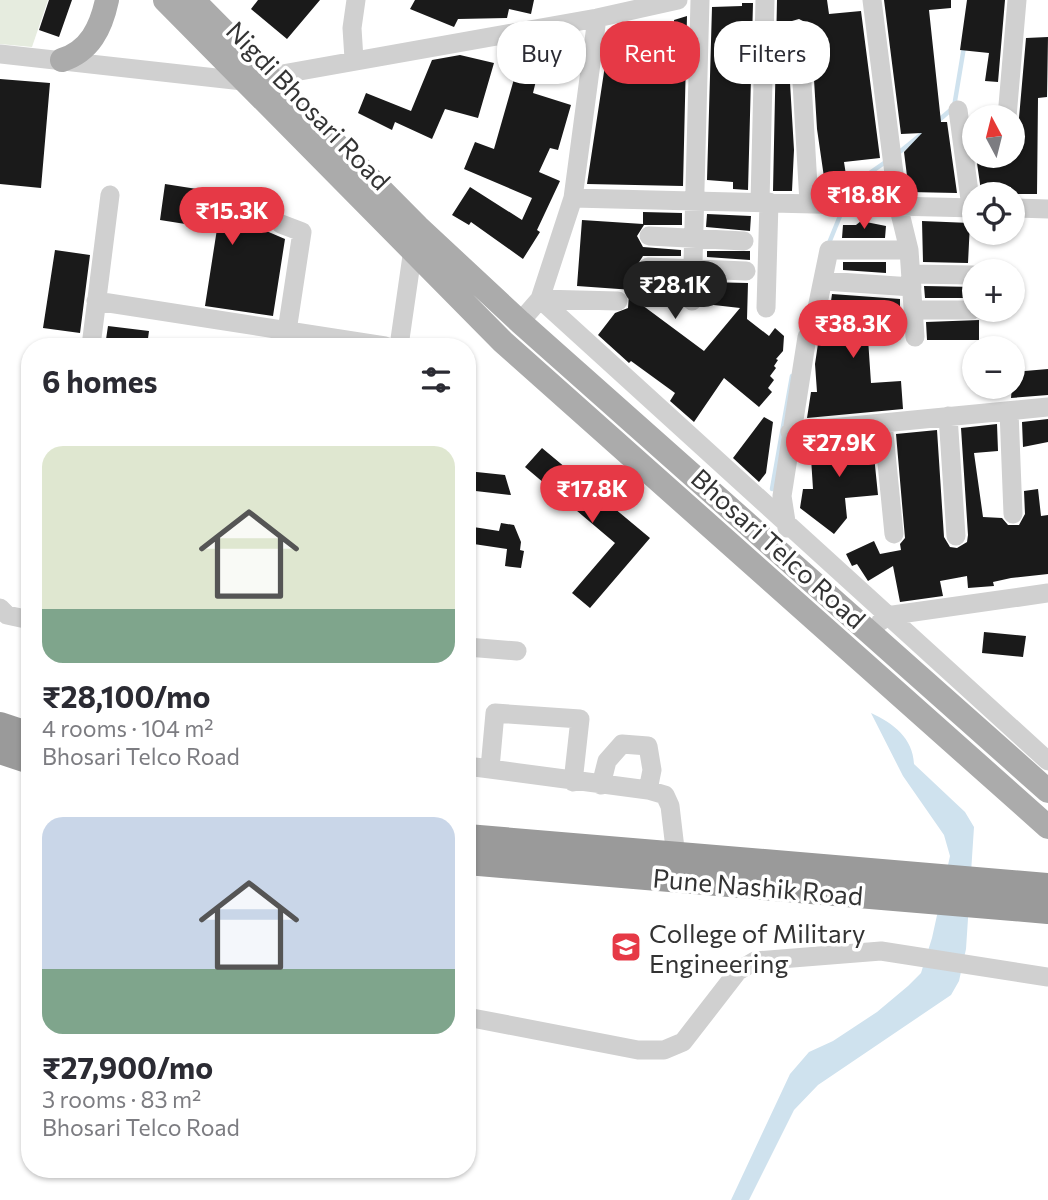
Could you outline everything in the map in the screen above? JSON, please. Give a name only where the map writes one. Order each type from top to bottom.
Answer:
[{"type":"highway","points":[[0,726],[21,733]]},
{"type":"highway","points":[[0,750],[21,757]]},
{"type":"highway","name":"Pune Nashik Road","points":[[476,839],[1048,887]]},
{"type":"highway","name":"Pune Nashik Road","points":[[476,862],[1048,910]]},
{"type":"main road","points":[[62,60],[76,55],[89,43],[103,16],[107,0]]},
{"type":"main road","name":"Nigdi Bhosari Road","points":[[165,0],[412,252]]},
{"type":"main road","name":"Nigdi Bhosari Road","points":[[193,0],[418,227]]},
{"type":"main road","name":"Bhosari Telco Road","points":[[418,227],[520,322],[792,564],[878,624],[1048,791]]},
{"type":"main road","name":"Bhosari Telco Road","points":[[412,252],[503,342],[1048,827]]},
{"type":"street","points":[[0,54],[243,81],[354,59],[597,18],[678,0]]},
{"type":"street","points":[[692,301],[699,0]]},
{"type":"street","points":[[765,0],[766,308]]},
{"type":"street","points":[[872,0],[898,205],[909,250],[915,337]]},
{"type":"street","points":[[1008,105],[1017,0]]},
{"type":"street","points":[[354,59],[358,2]]},
{"type":"street","points":[[520,322],[540,299],[573,198],[597,18]]},
{"type":"street","points":[[802,84],[808,203]]},
{"type":"street","points":[[958,110],[969,182]]},
{"type":"street","points":[[92,338],[110,195]]},
{"type":"street","points":[[573,198],[962,208]]},
{"type":"street","points":[[1025,208],[1048,209]]},
{"type":"street","points":[[281,224],[302,232],[287,331]]},
{"type":"street","points":[[400,338],[418,227]]},
{"type":"street","points":[[649,236],[744,241]]},
{"type":"street","points":[[815,318],[829,250],[909,250]]},
{"type":"street","points":[[648,267],[746,271]]},
{"type":"street","points":[[824,281],[911,280],[962,276]]},
{"type":"street","points":[[540,299],[618,300]]},
{"type":"street","points":[[540,299],[787,525],[878,624],[1048,761]]},
{"type":"street","points":[[96,301],[317,338]]},
{"type":"street","points":[[914,310],[962,310]]},
{"type":"street","points":[[792,564],[782,496],[807,337]]},
{"type":"street","points":[[790,432],[1048,407]]},
{"type":"street","points":[[1009,411],[1013,514]]},
{"type":"street","points":[[948,416],[956,536]]},
{"type":"street","points":[[883,422],[894,534]]},
{"type":"street","points":[[878,624],[1048,593]]},
{"type":"street","points":[[0,608],[7,615],[21,618]]},
{"type":"street","points":[[476,648],[517,651]]},
{"type":"street","points":[[490,768],[495,713],[580,719],[573,782]]},
{"type":"street","points":[[601,785],[607,761],[622,744],[648,746],[652,770],[648,790]]},
{"type":"street","points":[[476,766],[573,782],[648,790],[665,795],[670,806],[676,857]]},
{"type":"street","points":[[476,1019],[638,1050],[664,1050],[683,1042],[738,971],[755,961],[881,951],[1048,978]]},
{"type":"shaded area","points":[[0,0],[48,0],[32,47],[0,44]]},
{"type":"water","points":[[871,713],[900,732],[910,746],[914,764],[965,812],[974,827],[966,949],[959,981],[951,995],[818,1085],[794,1110],[749,1200],[731,1200],[790,1074],[809,1052],[833,1041],[877,1012],[908,986],[921,973],[932,938],[950,856],[944,835],[903,776]]},
{"type":"building","points":[[49,0],[72,0],[59,37],[39,30]]},
{"type":"building","points":[[258,0],[320,0],[287,39],[251,9]]},
{"type":"building","points":[[415,0],[534,0],[531,14],[509,9],[507,18],[458,19],[454,27],[410,9]]},
{"type":"building","points":[[777,0],[827,0],[829,14],[861,11],[880,158],[844,162],[848,188],[826,191],[817,129],[814,84],[830,84],[830,21],[777,21]]},
{"type":"building","points":[[884,0],[951,0],[951,8],[929,10],[941,122],[947,122],[957,193],[909,192],[904,152],[922,133],[901,134]]},
{"type":"building","points":[[967,0],[1005,0],[998,82],[985,81],[989,53],[960,50]]},
{"type":"building","points":[[742,3],[753,3],[753,21],[714,21],[714,84],[751,84],[748,190],[733,189],[733,182],[707,180],[712,7],[742,6]]},
{"type":"building","points":[[687,16],[687,21],[674,20]]},
{"type":"building","points":[[1048,37],[1047,97],[1038,98],[1037,194],[1025,194],[1025,182],[980,182],[978,168],[1026,168],[1026,105],[1020,105],[1026,38]]},
{"type":"building","points":[[460,55],[494,63],[478,118],[445,109],[432,139],[395,122],[392,130],[358,113],[366,93],[411,111],[432,60]]},
{"type":"building","points":[[0,79],[50,83],[41,188],[0,184]]},
{"type":"building","points":[[513,84],[535,84],[533,93],[571,105],[558,150],[550,148],[539,172],[560,181],[537,230],[540,232],[523,259],[471,222],[469,225],[452,215],[470,187],[522,220],[532,198],[464,169],[475,142],[494,149]]},
{"type":"building","points":[[602,84],[685,84],[683,186],[587,184]]},
{"type":"building","points":[[775,84],[790,84],[794,150],[792,191],[773,191]]},
{"type":"building","points":[[165,184],[268,200],[264,230],[285,239],[273,316],[205,306],[217,229],[160,220]]},
{"type":"building","points":[[643,212],[682,213],[682,225],[644,225],[637,236],[643,247],[681,250],[681,256],[643,256],[636,267],[638,273],[647,279],[680,281],[680,300],[673,300],[673,303],[638,302],[704,351],[740,308],[705,304],[705,282],[748,283],[747,319],[769,336],[775,328],[784,336],[783,351],[776,359],[776,368],[770,376],[774,380],[768,388],[772,392],[759,407],[724,378],[694,422],[670,401],[675,393],[631,361],[629,363],[598,335],[615,313],[628,308],[629,295],[633,290],[577,286],[582,220],[643,224]]},
{"type":"building","points":[[707,214],[751,216],[750,231],[706,227]]},
{"type":"building","points":[[861,221],[886,226],[885,238],[842,238],[843,225],[856,225]]},
{"type":"building","points":[[922,221],[962,223],[962,245],[969,245],[968,259],[962,259],[962,263],[923,262]]},
{"type":"building","points":[[55,250],[90,255],[80,333],[43,328]]},
{"type":"building","points":[[707,251],[750,251],[750,260],[707,257]]},
{"type":"building","points":[[843,262],[886,262],[886,273],[843,270]]},
{"type":"building","points":[[924,286],[962,287],[962,298],[925,298]]},
{"type":"building","points":[[832,294],[900,299],[900,325],[867,324],[871,383],[901,381],[903,409],[807,418],[811,392],[817,392],[815,364],[819,337],[826,336]]},
{"type":"building","points":[[926,322],[979,322],[979,336],[962,336],[962,340],[927,340]]},
{"type":"building","points":[[108,326],[149,331],[148,338],[106,338]]},
{"type":"building","points":[[1048,369],[1048,395],[1025,397],[1025,371]]},
{"type":"building","points":[[764,417],[773,422],[766,473],[759,482],[733,458]]},
{"type":"building","points":[[1048,419],[1048,442],[1023,447],[1022,422]]},
{"type":"building","points":[[997,424],[998,451],[974,453],[983,517],[1002,518],[1008,525],[1019,525],[1025,514],[1024,491],[1038,489],[1041,516],[1048,515],[1048,574],[993,582],[994,586],[968,588],[967,576],[940,581],[943,596],[900,602],[893,566],[868,581],[857,564],[852,566],[846,554],[874,541],[880,554],[901,550],[900,544],[905,538],[896,434],[937,430],[944,537],[950,547],[957,548],[967,542],[968,535],[961,428]]},
{"type":"building","points":[[872,436],[878,495],[845,498],[847,518],[834,534],[800,508],[803,489],[813,489],[810,442]]},
{"type":"building","points":[[542,448],[650,538],[590,608],[572,593],[615,543],[525,467]]},
{"type":"building","points":[[476,472],[505,475],[511,495],[476,491]]},
{"type":"building","points":[[501,523],[514,525],[521,542],[520,550],[524,551],[521,568],[505,566],[507,549],[476,544],[476,527],[499,531]]},
{"type":"building","points":[[984,632],[1026,636],[1023,657],[982,653]]},
{"type":"waterway","points":[[938,121],[954,107],[964,47]]},
{"type":"waterway","points":[[897,154],[923,133]]},
{"type":"waterway","points":[[852,193],[858,181],[887,161]]},
{"type":"waterway","points":[[829,243],[840,216]]},
{"type":"waterway","points":[[772,489],[792,376]]},
{"type":"place","name":"College of Military Engineering","points":[[626,947]]}]
